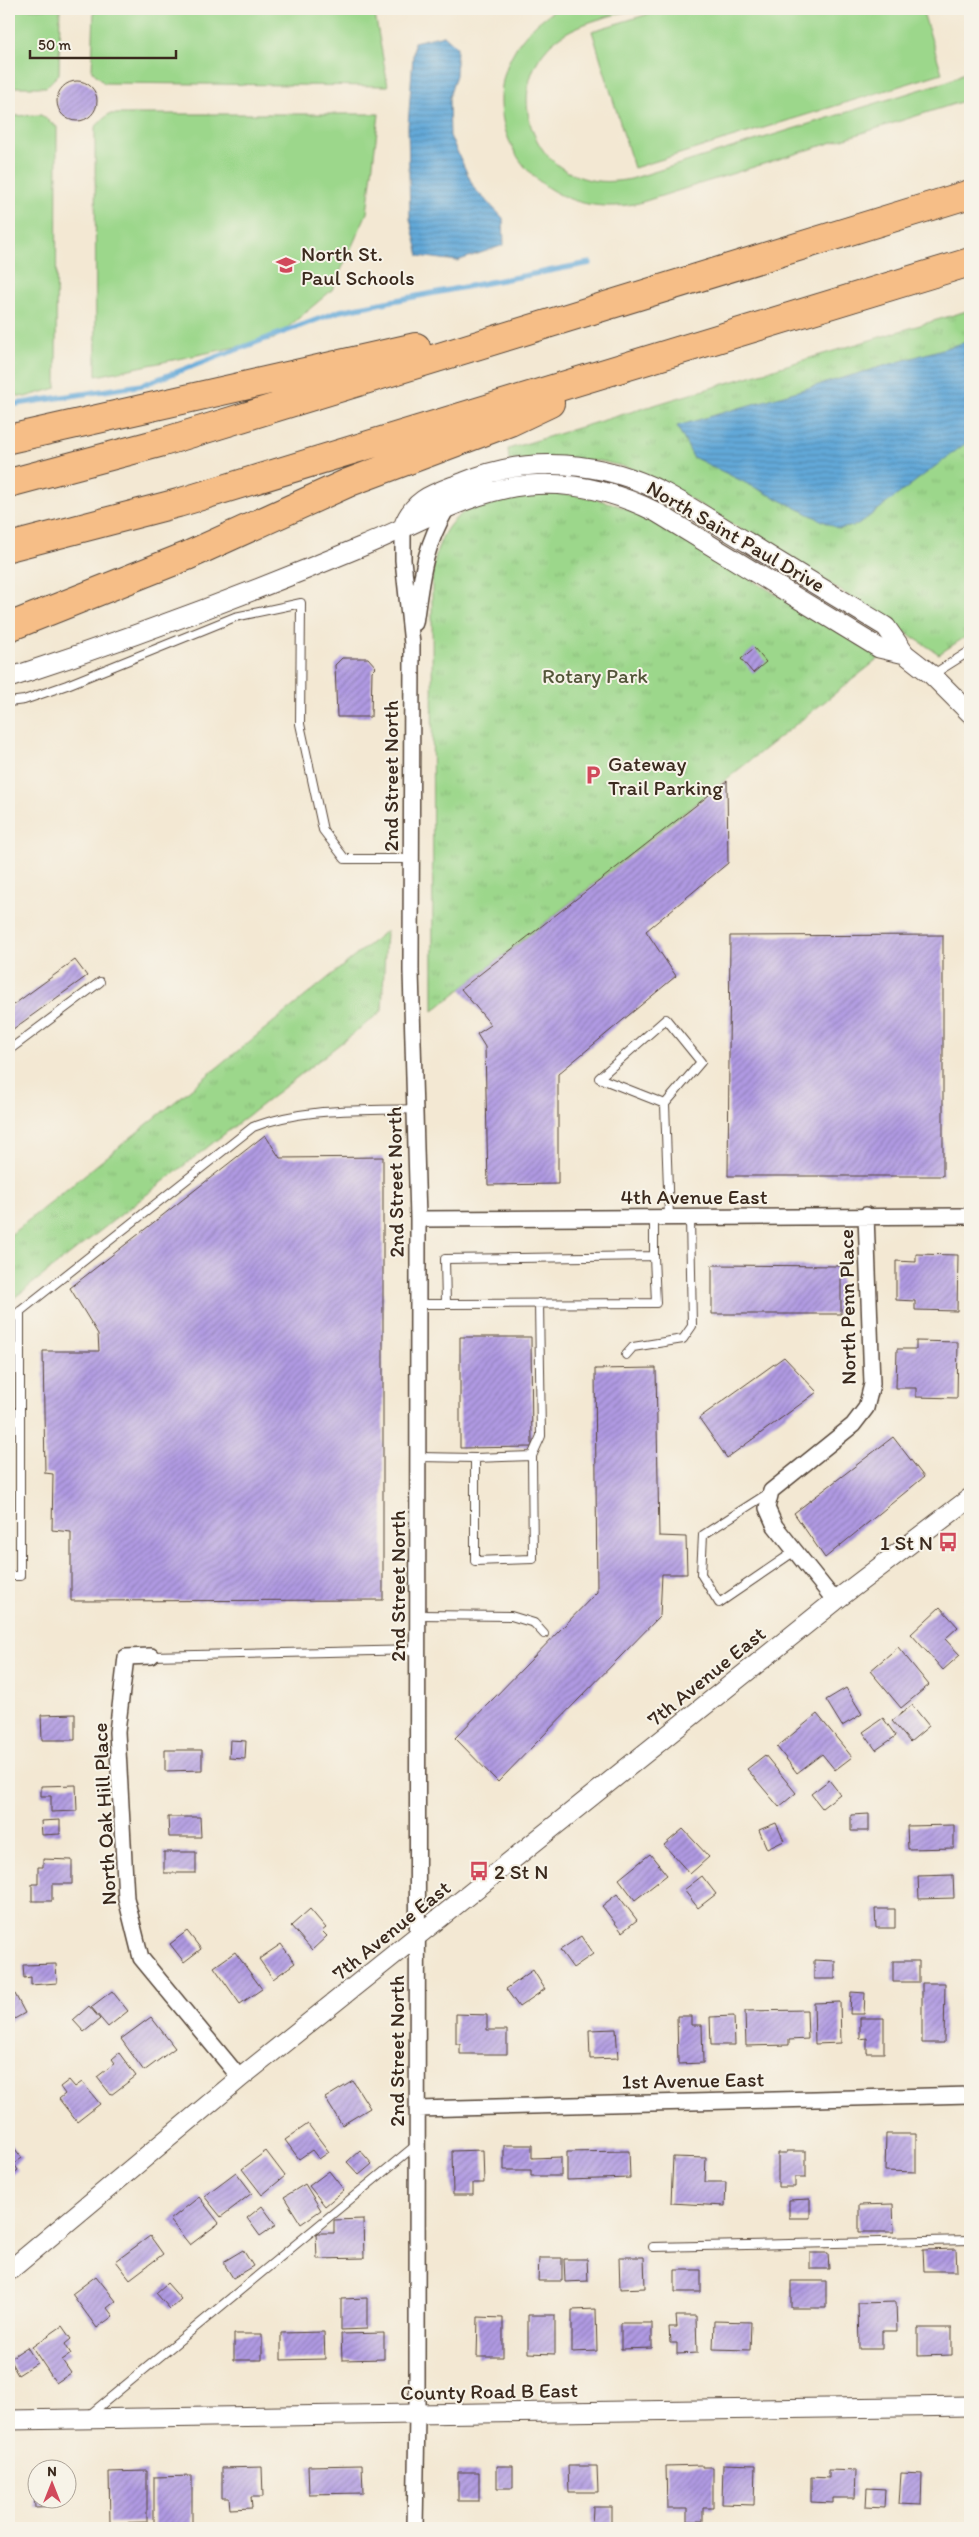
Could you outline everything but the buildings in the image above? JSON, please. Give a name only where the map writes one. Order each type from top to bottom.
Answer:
[{"type":"highway","points":[[9,482],[163,442],[970,194]]},
{"type":"highway","points":[[9,546],[169,506],[970,262]]},
{"type":"highway","points":[[9,439],[608,305]]},
{"type":"highway","points":[[9,627],[187,556],[350,482],[510,422],[628,365]]},
{"type":"street","name":"North Saint Paul Drive","points":[[403,527],[408,512],[428,497],[497,470],[526,465],[554,464],[587,466],[614,472],[666,494],[886,627],[905,654],[932,675],[970,713]]},
{"type":"street","name":"North Saint Paul Drive","points":[[403,527],[447,508],[502,489],[529,485],[586,487],[634,501],[656,512],[879,648],[905,654]]},
{"type":"street","name":"2nd Street North","points":[[412,644],[424,557],[433,533],[447,508]]},
{"type":"street","name":"2nd Street North","points":[[403,527],[403,560],[412,644],[411,971],[418,1219],[419,1650],[415,2528]]},
{"type":"street","points":[[9,678],[121,641],[364,546],[403,527]]},
{"type":"street","name":"4th Avenue East","points":[[418,1219],[866,1215],[970,1216]]},
{"type":"street","name":"North Penn Place","points":[[771,1490],[853,1425],[866,1408],[872,1384],[866,1215]]},
{"type":"street","points":[[771,1490],[767,1508],[775,1526],[835,1601]]},
{"type":"street","name":"7th Avenue East","points":[[9,2271],[240,2078],[835,1601],[970,1498]]},
{"type":"street","name":"North Oak Hill Place","points":[[151,1656],[126,1657],[117,1732],[126,1898],[141,1958],[240,2078]]},
{"type":"street","name":"1st Avenue East","points":[[417,2109],[970,2095]]},
{"type":"street","name":"County Road B East","points":[[9,2420],[970,2406]]},
{"type":"lane","points":[[9,702],[24,700],[67,685],[235,617],[302,603],[300,724],[323,830],[345,859],[411,859]]},
{"type":"lane","points":[[932,675],[970,651]]},
{"type":"lane","points":[[9,1050],[100,982]]},
{"type":"lane","points":[[418,1304],[656,1303],[654,1256],[662,1217],[665,1104],[701,1062],[666,1019],[599,1078],[665,1104]]},
{"type":"lane","points":[[9,1320],[253,1127],[271,1120],[330,1110],[415,1109]]},
{"type":"lane","points":[[626,1356],[626,1352],[633,1347],[683,1338],[692,1326],[690,1218]]},
{"type":"lane","points":[[446,1304],[445,1259],[654,1256]]},
{"type":"lane","points":[[475,1458],[475,1560],[533,1558],[532,1456],[541,1436],[539,1303]]},
{"type":"lane","points":[[9,1576],[20,1576],[20,1311]]},
{"type":"lane","points":[[418,1457],[532,1456]]},
{"type":"lane","points":[[771,1490],[703,1536],[701,1574],[719,1603],[795,1551]]},
{"type":"lane","points":[[419,1614],[511,1616],[534,1623],[544,1634]]},
{"type":"lane","points":[[151,1656],[419,1650]]},
{"type":"lane","points":[[84,2419],[417,2144]]},
{"type":"lane","points":[[653,2247],[970,2240]]},
{"type":"green space","points":[[9,9],[60,9],[59,74],[46,87],[9,87]]},
{"type":"green space","points":[[94,9],[374,9],[388,86],[104,83],[92,71]]},
{"type":"green space","points":[[557,9],[636,9],[570,30],[552,43],[538,60],[530,79],[527,99],[529,120],[536,139],[548,156],[563,169],[589,180],[607,182],[631,179],[948,81],[970,70],[970,99],[639,203],[595,205],[557,193],[528,171],[509,140],[501,106],[506,71],[524,37]]},
{"type":"green space","points":[[665,9],[922,9],[942,73],[634,168],[592,31]]},
{"type":"green space","points":[[109,114],[379,114],[367,213],[332,290],[274,339],[96,376],[95,127]]},
{"type":"green space","points":[[41,115],[57,127],[56,388],[25,397],[9,394],[9,116]]},
{"type":"green space","points":[[970,310],[970,634],[939,654],[804,567],[677,491],[630,468],[600,461],[509,460],[508,449]]},
{"type":"green space","name":"Rotary Park","points":[[550,493],[575,495],[599,500],[645,516],[881,657],[433,1011],[432,581],[436,555],[443,535],[454,520],[468,510],[484,503],[504,498]]},
{"type":"green space","points":[[386,931],[382,1011],[9,1302],[9,1236]]},
{"type":"water","points":[[444,35],[457,47],[456,75],[449,97],[450,136],[474,188],[503,218],[504,245],[457,261],[419,256],[410,219],[408,126],[414,42]]},
{"type":"water","points":[[970,341],[970,440],[858,525],[839,529],[693,457],[677,426]]},
{"type":"waterway","points":[[9,405],[142,385],[340,311],[590,263]]},
{"type":"place","name":"North St. Paul Schools","points":[[286,265]]},
{"type":"place","name":"Gateway Trail Parking","points":[[593,775]]},
{"type":"place","name":"1 St N","points":[[948,1542]]},
{"type":"place","name":"2 St N","points":[[479,1871]]}]
